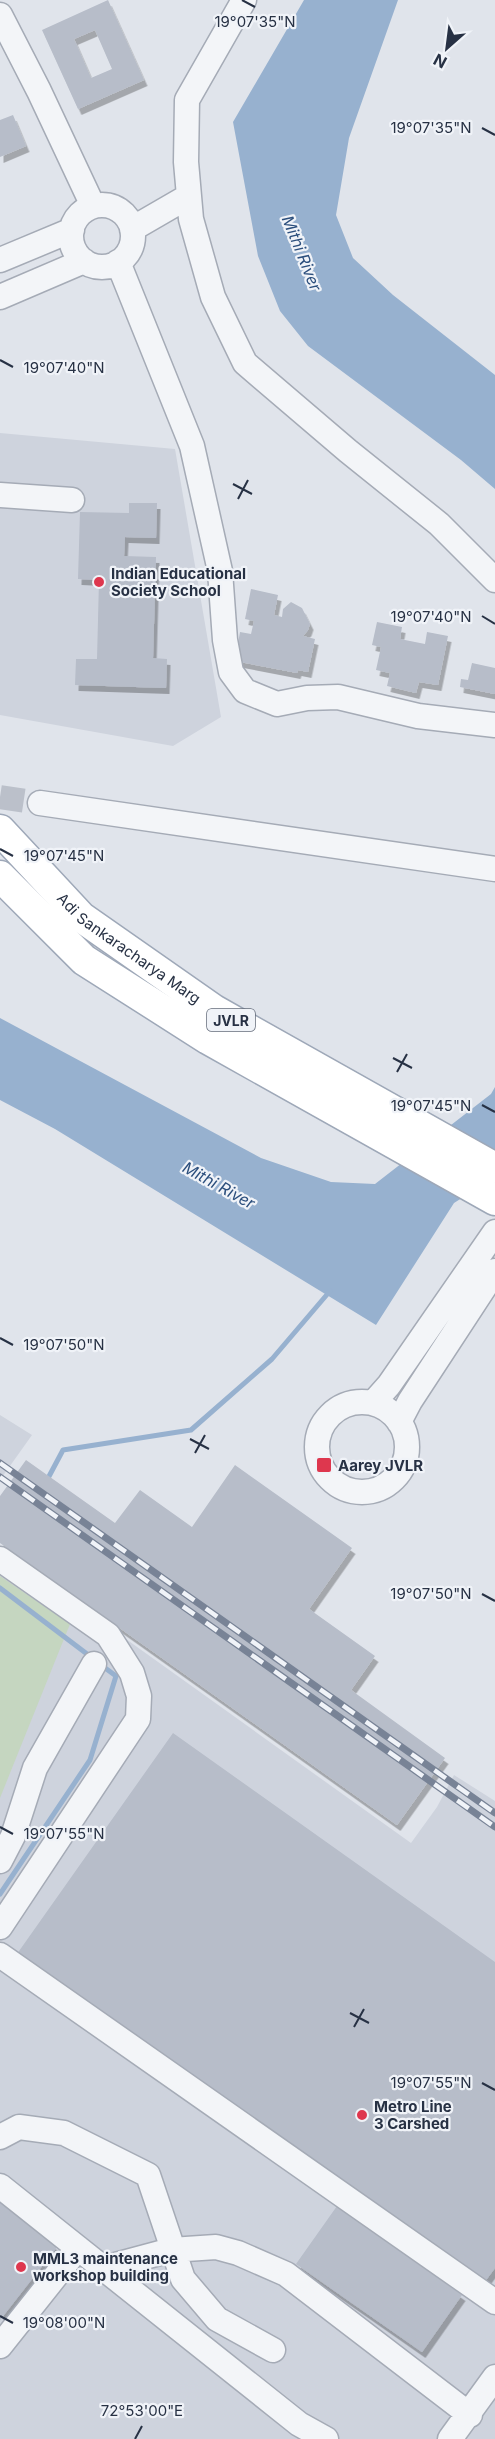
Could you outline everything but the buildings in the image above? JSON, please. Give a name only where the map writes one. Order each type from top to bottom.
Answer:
[{"type":"main road","name":"Adi Sankaracharya Marg","points":[[0,830],[81,917],[214,1010],[495,1168]]},
{"type":"main road","name":"Adi Sankaracharya Marg","points":[[0,876],[84,960],[208,1039],[495,1200]]},
{"type":"lane","points":[[234,6],[186,99],[186,162],[191,219],[213,297],[245,363],[348,451],[439,524],[495,580]]},
{"type":"lane","points":[[0,15],[93,206]]},
{"type":"lane","points":[[132,229],[189,196]]},
{"type":"lane","points":[[93,206],[113,207],[121,212],[132,229],[130,248],[118,262],[101,267],[84,261],[73,247],[72,230],[79,215],[93,206]]},
{"type":"lane","points":[[0,260],[72,230]]},
{"type":"lane","points":[[0,297],[84,261]]},
{"type":"lane","points":[[118,262],[192,446],[220,572],[225,640],[231,672],[245,691],[277,704],[308,698],[338,697],[418,716],[495,725]]},
{"type":"lane","points":[[0,495],[72,500]]},
{"type":"lane","points":[[40,803],[495,869]]},
{"type":"lane","points":[[373,1403],[389,1385],[495,1232]]},
{"type":"lane","points":[[399,1422],[410,1401],[495,1271]]},
{"type":"lane","points":[[362,1401],[373,1403],[383,1407],[399,1422],[407,1442],[404,1464],[399,1473],[382,1487],[361,1492],[340,1486],[331,1480],[319,1462],[317,1440],[320,1430],[325,1420],[341,1406],[362,1401]]},
{"type":"lane","points":[[0,1559],[108,1635],[132,1673],[139,1696],[138,1719],[0,1927]]},
{"type":"lane","points":[[0,1861],[13,1836],[34,1768],[94,1664]]},
{"type":"lane","points":[[0,1955],[495,2302]]},
{"type":"lane","points":[[0,2137],[19,2127],[64,2133],[148,2175],[171,2250],[183,2279],[217,2319],[273,2350]]},
{"type":"lane","points":[[0,2186],[298,2424],[326,2439]]},
{"type":"lane","points":[[104,2268],[171,2250],[216,2247],[238,2253],[286,2274],[470,2415]]},
{"type":"lane","points":[[0,2346],[78,2248]]},
{"type":"lane","points":[[450,2439],[470,2415],[495,2377]]},
{"type":"shaded area","name":"Indian Educational Society School","points":[[0,433],[175,449],[221,717],[173,746],[0,715]]},
{"type":"shaded area","points":[[0,1415],[32,1435],[0,1480]]},
{"type":"shaded area","points":[[0,1549],[411,1843],[437,1807],[454,1775],[495,1801],[495,2439],[0,2439]]},
{"type":"green space","points":[[0,1576],[70,1624],[0,1798]]},
{"type":"water","name":"Mithi River","points":[[304,0],[398,0],[349,138],[336,215],[353,258],[393,295],[495,375],[495,489],[461,460],[308,346],[280,311],[258,256],[233,122]]},
{"type":"water","name":"Mithi River","points":[[0,1018],[261,1158],[331,1182],[375,1184],[491,1094],[495,1087],[495,1177],[454,1203],[376,1325],[55,1129],[0,1100]]},
{"type":"waterway","points":[[46,1482],[63,1450],[191,1430],[272,1359],[330,1291]]},
{"type":"waterway","points":[[0,1588],[91,1657]]},
{"type":"waterway","points":[[0,1894],[90,1760],[116,1676],[101,1665]]},
{"type":"tunnel","points":[[0,797],[40,803]]},
{"type":"railway","points":[[0,1463],[495,1813]]},
{"type":"railway","points":[[0,1477],[495,1827]]},
{"type":"place","name":"Indian Educational Society School","points":[[99,582]]},
{"type":"place","name":"Aarey JVLR","points":[[324,1465]]},
{"type":"place","name":"Metro Line 3 Carshed","points":[[362,2115]]},
{"type":"place","name":"MML3 maintenance workshop building","points":[[21,2267]]}]
